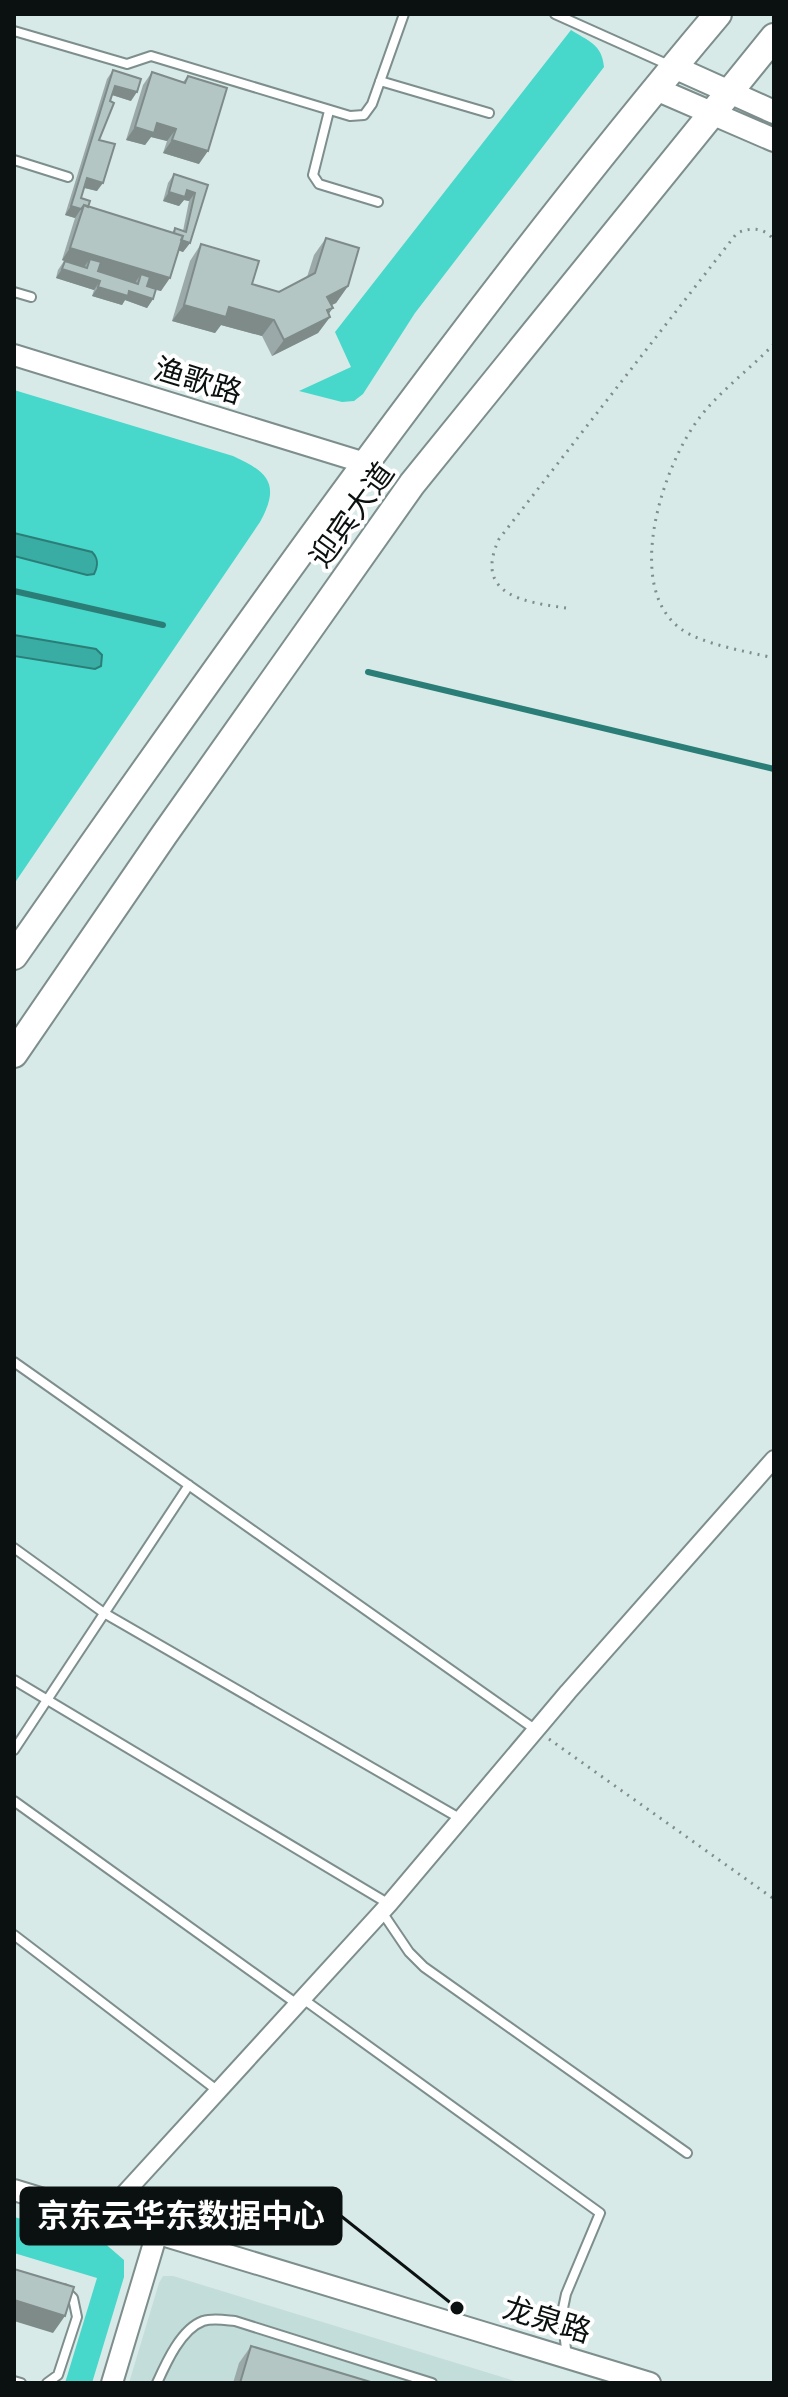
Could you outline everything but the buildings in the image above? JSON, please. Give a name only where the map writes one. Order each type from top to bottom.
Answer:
[{"type":"highway","name":"迎宾大道","points":[[14,956],[249,620],[365,463],[520,259],[718,14]]},
{"type":"highway","name":"迎宾大道","points":[[14,1054],[412,484],[774,37]]},
{"type":"main road","points":[[674,67],[774,140]]},
{"type":"main road","points":[[656,89],[774,112]]},
{"type":"street","name":"渔歌路","points":[[14,355],[365,463]]},
{"type":"street","points":[[103,2217],[386,1908],[536,1730],[774,1459]]},
{"type":"street","name":"龙泉路","points":[[14,2190],[567,2358],[621,2379],[650,2383]]},
{"type":"street","points":[[112,2383],[157,2233]]},
{"type":"lane","points":[[14,31],[127,64],[151,56],[350,116],[364,115],[372,104],[404,14]]},
{"type":"lane","points":[[555,14],[674,67]]},
{"type":"lane","points":[[380,81],[489,113]]},
{"type":"lane","points":[[329,111],[313,175],[319,184],[378,202]]},
{"type":"lane","points":[[14,160],[68,177]]},
{"type":"lane","points":[[14,292],[31,297]]},
{"type":"lane","points":[[14,1362],[536,1730]]},
{"type":"lane","points":[[14,1750],[189,1485]]},
{"type":"lane","points":[[14,1548],[104,1613],[463,1820]]},
{"type":"lane","points":[[14,1680],[386,1908],[409,1952],[424,1967],[687,2153]]},
{"type":"lane","points":[[14,1801],[600,2213],[566,2294],[562,2313],[567,2358]]},
{"type":"lane","points":[[14,1935],[218,2091]]},
{"type":"lane","points":[[47,2383],[58,2375],[77,2317],[73,2298],[60,2286]]},
{"type":"lane","points":[[157,2383],[184,2336],[200,2322],[215,2319],[235,2321],[432,2383]]},
{"type":"lane","points":[[14,2381],[21,2383]]},
{"type":"path","points":[[566,608],[533,604],[509,595],[496,583],[491,567],[499,539],[737,233],[749,228],[762,230],[774,240]]},
{"type":"path","points":[[774,344],[701,416],[685,439],[670,468],[653,532],[653,567],[658,596],[668,616],[683,630],[722,645],[774,658]]},
{"type":"path","points":[[536,1730],[774,1899]]},
{"type":"shaded area","points":[[571,30],[597,48],[604,67],[415,313],[363,394],[354,401],[342,402],[299,391],[351,367],[335,332]]},
{"type":"shaded area","points":[[14,390],[233,456],[262,474],[268,481],[270,498],[260,522],[14,884]]},
{"type":"shaded area","points":[[14,533],[92,552],[97,563],[94,574],[87,575],[14,556]]},
{"type":"shaded area","points":[[14,635],[96,649],[102,655],[101,666],[95,669],[14,656]]},
{"type":"shaded area","points":[[14,2217],[102,2241],[124,2260],[124,2277],[92,2383],[65,2383],[97,2278],[14,2253]]},
{"type":"shaded area","points":[[163,2276],[173,2276],[521,2383],[129,2383]]},
{"type":"waterway","points":[[14,591],[163,625]]},
{"type":"waterway","points":[[368,672],[774,769]]},
{"type":"place","name":"京东云华东数据中心","points":[[457,2308]]}]
